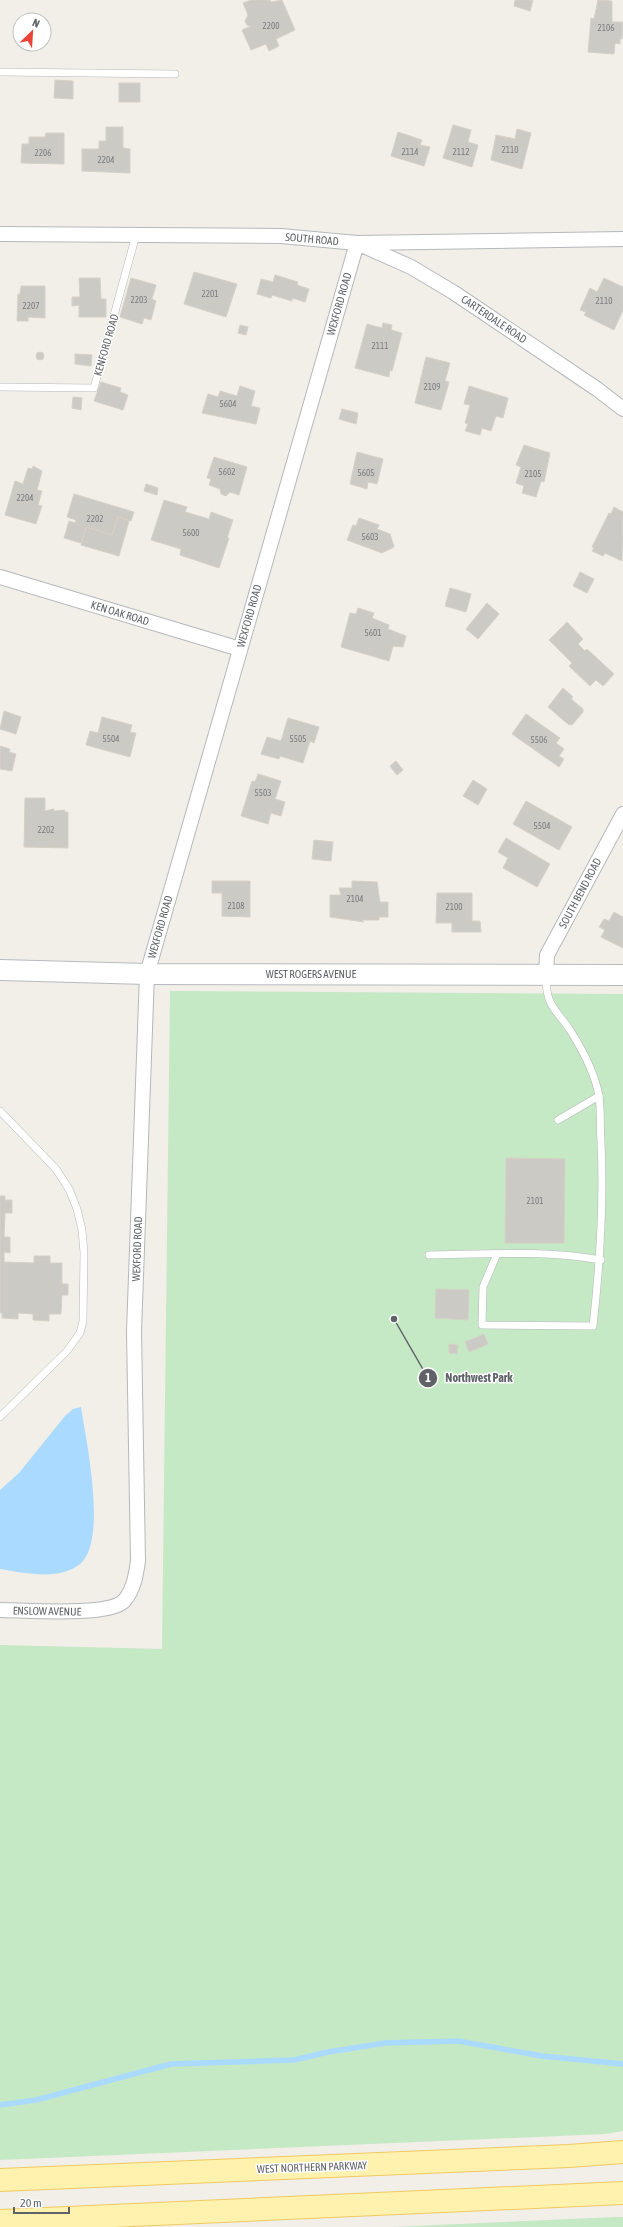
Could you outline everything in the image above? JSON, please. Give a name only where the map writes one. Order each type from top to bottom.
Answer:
[{"type":"main road","name":"WEST NORTHERN PARKWAY","points":[[0,2180],[562,2156],[623,2152]]},
{"type":"main road","points":[[2,2221],[623,2193]]},
{"type":"street","name":"SOUTH ROAD","points":[[0,234],[281,236],[357,244],[623,239]]},
{"type":"street","name":"CARTERDALE ROAD","points":[[357,244],[412,267],[453,292],[590,384],[623,409]]},
{"type":"street","name":"WEXFORD ROAD","points":[[94,1611],[112,1608],[122,1602],[133,1586],[138,1561],[134,1331],[146,974],[357,244]]},
{"type":"street","name":"KEN OAK ROAD","points":[[0,577],[240,649]]},
{"type":"street","name":"SOUTH BEND ROAD","points":[[546,974],[547,955],[623,814]]},
{"type":"street","name":"WEST ROGERS AVENUE","points":[[0,970],[146,974],[623,975]]},
{"type":"street","name":"ENSLOW AVENUE","points":[[0,1610],[94,1611]]},
{"type":"lane","points":[[0,72],[175,74]]},
{"type":"lane","name":"KENFORD ROAD","points":[[0,387],[94,388],[136,235]]},
{"type":"lane","points":[[497,1254],[483,1287],[482,1325],[594,1326],[601,1260],[603,1213],[599,1096],[586,1057],[569,1030],[550,1005],[546,990],[546,974]]},
{"type":"lane","points":[[558,1120],[599,1096]]},
{"type":"lane","points":[[0,1111],[56,1169],[69,1189],[77,1209],[82,1230],[84,1252],[83,1321],[80,1333],[66,1351],[0,1416]]},
{"type":"lane","points":[[429,1255],[497,1254],[514,1252],[574,1255],[601,1260]]},
{"type":"green space","points":[[170,991],[623,994],[623,2131],[605,2134],[0,2160],[0,1645],[162,1649]]},
{"type":"green space","points":[[623,2217],[623,2227],[392,2227]]},
{"type":"water","points":[[81,1407],[93,1489],[93,1534],[88,1552],[80,1564],[62,1573],[30,1574],[0,1569],[0,1490],[19,1473],[65,1416],[73,1409]]},
{"type":"building","points":[[251,0],[270,0],[271,2],[282,0],[295,30],[276,39],[279,46],[269,51],[266,44],[251,50],[242,30],[251,26],[247,25],[245,21],[248,15],[243,3]]},
{"type":"building","points":[[515,0],[533,0],[530,11],[514,6]]},
{"type":"building","points":[[598,0],[612,1],[612,22],[623,22],[622,39],[620,39],[620,44],[615,43],[614,54],[588,52],[591,18],[594,19]]},
{"type":"building","points":[[55,80],[73,81],[73,99],[54,98]]},
{"type":"building","points":[[119,83],[140,83],[140,102],[119,102]]},
{"type":"building","points":[[453,125],[471,130],[468,142],[478,145],[472,167],[443,158]]},
{"type":"building","points":[[106,127],[123,127],[123,148],[130,149],[130,173],[82,171],[82,149],[99,149],[99,141],[106,141]]},
{"type":"building","points":[[517,129],[531,133],[522,169],[491,160],[496,135],[515,139]]},
{"type":"building","points":[[398,132],[422,140],[420,145],[430,147],[424,166],[391,156]]},
{"type":"building","points":[[46,133],[64,133],[64,164],[21,163],[22,144],[29,144],[29,137],[45,137]]},
{"type":"building","points":[[194,272],[237,284],[226,317],[184,304]]},
{"type":"building","points":[[275,275],[298,282],[297,285],[309,289],[305,302],[292,298],[292,301],[272,295],[271,298],[257,294],[261,279],[273,282]]},
{"type":"building","points":[[79,278],[100,278],[101,299],[106,299],[106,317],[79,317],[79,305],[72,306],[72,297],[80,297]]},
{"type":"building","points":[[131,278],[156,285],[152,299],[156,301],[151,320],[144,318],[142,324],[120,317]]},
{"type":"building","points":[[604,278],[623,287],[623,310],[614,330],[584,315],[586,312],[580,310],[590,288],[597,292]]},
{"type":"building","points":[[21,286],[45,286],[45,318],[28,317],[28,321],[17,321],[18,294],[20,294]]},
{"type":"building","points":[[383,323],[392,325],[391,330],[402,333],[389,377],[355,368],[367,324],[382,328]]},
{"type":"building","points":[[240,325],[248,327],[246,335],[238,333]]},
{"type":"building","points":[[40,352],[43,353],[43,359],[40,360],[37,359],[36,356],[37,353]]},
{"type":"building","points":[[75,354],[92,355],[91,366],[75,364]]},
{"type":"building","points":[[426,357],[450,363],[445,381],[449,382],[441,410],[415,403]]},
{"type":"building","points":[[101,382],[121,388],[120,392],[128,395],[123,410],[94,401]]},
{"type":"building","points":[[240,386],[255,391],[251,406],[260,408],[256,424],[202,413],[208,394],[218,397],[220,391],[237,396]]},
{"type":"building","points":[[469,386],[508,398],[503,418],[496,416],[491,431],[482,428],[480,435],[465,431],[468,424],[465,423],[470,405],[464,404]]},
{"type":"building","points":[[73,397],[82,398],[81,410],[72,408]]},
{"type":"building","points":[[342,409],[358,413],[356,424],[339,419]]},
{"type":"building","points":[[524,445],[550,453],[544,482],[541,481],[536,497],[522,493],[524,486],[516,483],[521,467],[516,465]]},
{"type":"building","points":[[357,452],[383,459],[377,484],[368,482],[367,489],[350,484]]},
{"type":"building","points":[[214,457],[247,467],[239,495],[230,492],[226,496],[221,494],[220,489],[209,485],[211,479],[207,478]]},
{"type":"building","points":[[33,466],[42,471],[37,490],[42,491],[38,505],[42,506],[36,524],[5,515],[15,481],[23,484],[28,468],[32,469]]},
{"type":"building","points":[[146,484],[158,488],[157,495],[144,491]]},
{"type":"building","points":[[74,494],[134,512],[131,521],[118,517],[112,535],[86,527],[81,543],[64,538],[69,521],[75,523],[76,520],[67,517]]},
{"type":"building","points":[[164,500],[187,507],[185,512],[209,519],[211,512],[233,520],[219,568],[180,555],[181,549],[151,540]]},
{"type":"building","points":[[614,507],[623,512],[622,561],[605,553],[603,556],[592,551],[594,548],[592,547],[609,513],[611,514]]},
{"type":"building","points":[[118,517],[129,521],[119,556],[81,545],[86,527],[112,535]]},
{"type":"building","points":[[359,518],[379,525],[377,529],[390,534],[394,547],[382,553],[347,540],[353,525],[356,526]]},
{"type":"building","points":[[580,572],[594,579],[587,593],[573,586]]},
{"type":"building","points":[[450,588],[471,594],[466,612],[445,606]]},
{"type":"building","points":[[487,603],[499,614],[478,639],[466,629]]},
{"type":"building","points":[[358,608],[374,613],[372,618],[389,625],[388,629],[406,636],[403,647],[393,646],[389,661],[341,647],[350,613],[356,614]]},
{"type":"building","points":[[567,622],[583,639],[578,644],[585,651],[587,649],[614,674],[603,686],[596,680],[590,686],[569,666],[572,663],[549,640]]},
{"type":"building","points":[[563,688],[573,697],[571,699],[583,709],[583,712],[572,725],[569,725],[548,707]]},
{"type":"building","points":[[4,711],[21,717],[16,734],[0,729]]},
{"type":"building","points":[[526,714],[560,738],[556,743],[564,749],[559,756],[564,759],[559,767],[512,734]]},
{"type":"building","points":[[102,717],[132,725],[130,732],[136,733],[130,757],[86,745],[90,731],[98,733]]},
{"type":"building","points":[[288,718],[319,727],[314,743],[310,741],[303,763],[280,756],[279,759],[261,754],[267,737],[281,741]]},
{"type":"building","points":[[0,746],[10,749],[9,752],[16,754],[12,771],[0,769]]},
{"type":"building","points":[[396,761],[403,770],[397,775],[390,766]]},
{"type":"building","points":[[258,774],[281,781],[275,799],[285,802],[281,816],[271,813],[268,824],[241,816],[252,781],[255,782]]},
{"type":"building","points":[[473,780],[487,789],[478,805],[463,796]]},
{"type":"building","points":[[25,798],[45,798],[45,811],[54,809],[54,811],[65,810],[64,812],[68,812],[68,848],[24,847]]},
{"type":"building","points":[[526,801],[572,827],[559,850],[513,824]]},
{"type":"building","points":[[506,838],[550,864],[537,887],[503,868],[508,858],[498,852]]},
{"type":"building","points":[[314,840],[333,842],[331,861],[312,859]]},
{"type":"building","points":[[212,881],[250,881],[250,917],[222,916],[222,893],[212,893]]},
{"type":"building","points":[[352,881],[377,882],[380,902],[388,902],[388,917],[379,917],[379,920],[362,920],[364,922],[330,917],[330,895],[341,895],[339,888],[352,888]]},
{"type":"building","points":[[437,893],[472,893],[472,921],[480,921],[481,932],[452,932],[452,923],[436,923]]},
{"type":"building","points":[[614,912],[623,917],[623,948],[601,937],[605,930],[599,927],[604,919],[609,921]]},
{"type":"building","points":[[506,1158],[565,1159],[564,1243],[505,1243]]},
{"type":"building","points":[[0,1196],[5,1196],[5,1200],[12,1200],[12,1213],[5,1213],[4,1237],[10,1237],[10,1253],[4,1252],[4,1262],[34,1263],[34,1256],[50,1256],[50,1263],[62,1263],[62,1284],[68,1284],[68,1295],[62,1295],[61,1314],[49,1314],[49,1321],[33,1320],[33,1314],[18,1313],[18,1319],[2,1318],[2,1313],[0,1313]]},
{"type":"building","points":[[436,1289],[469,1290],[468,1320],[435,1318]]},
{"type":"building","points":[[484,1334],[488,1344],[469,1352],[465,1342]]},
{"type":"building","points":[[449,1344],[458,1345],[457,1354],[449,1353]]},
{"type":"waterway","points":[[0,2105],[36,2100],[171,2064],[294,2060],[328,2052],[385,2043],[458,2041],[542,2056],[623,2064]]},
{"type":"place","name":"Northwest Park","points":[[394,1319]]}]
